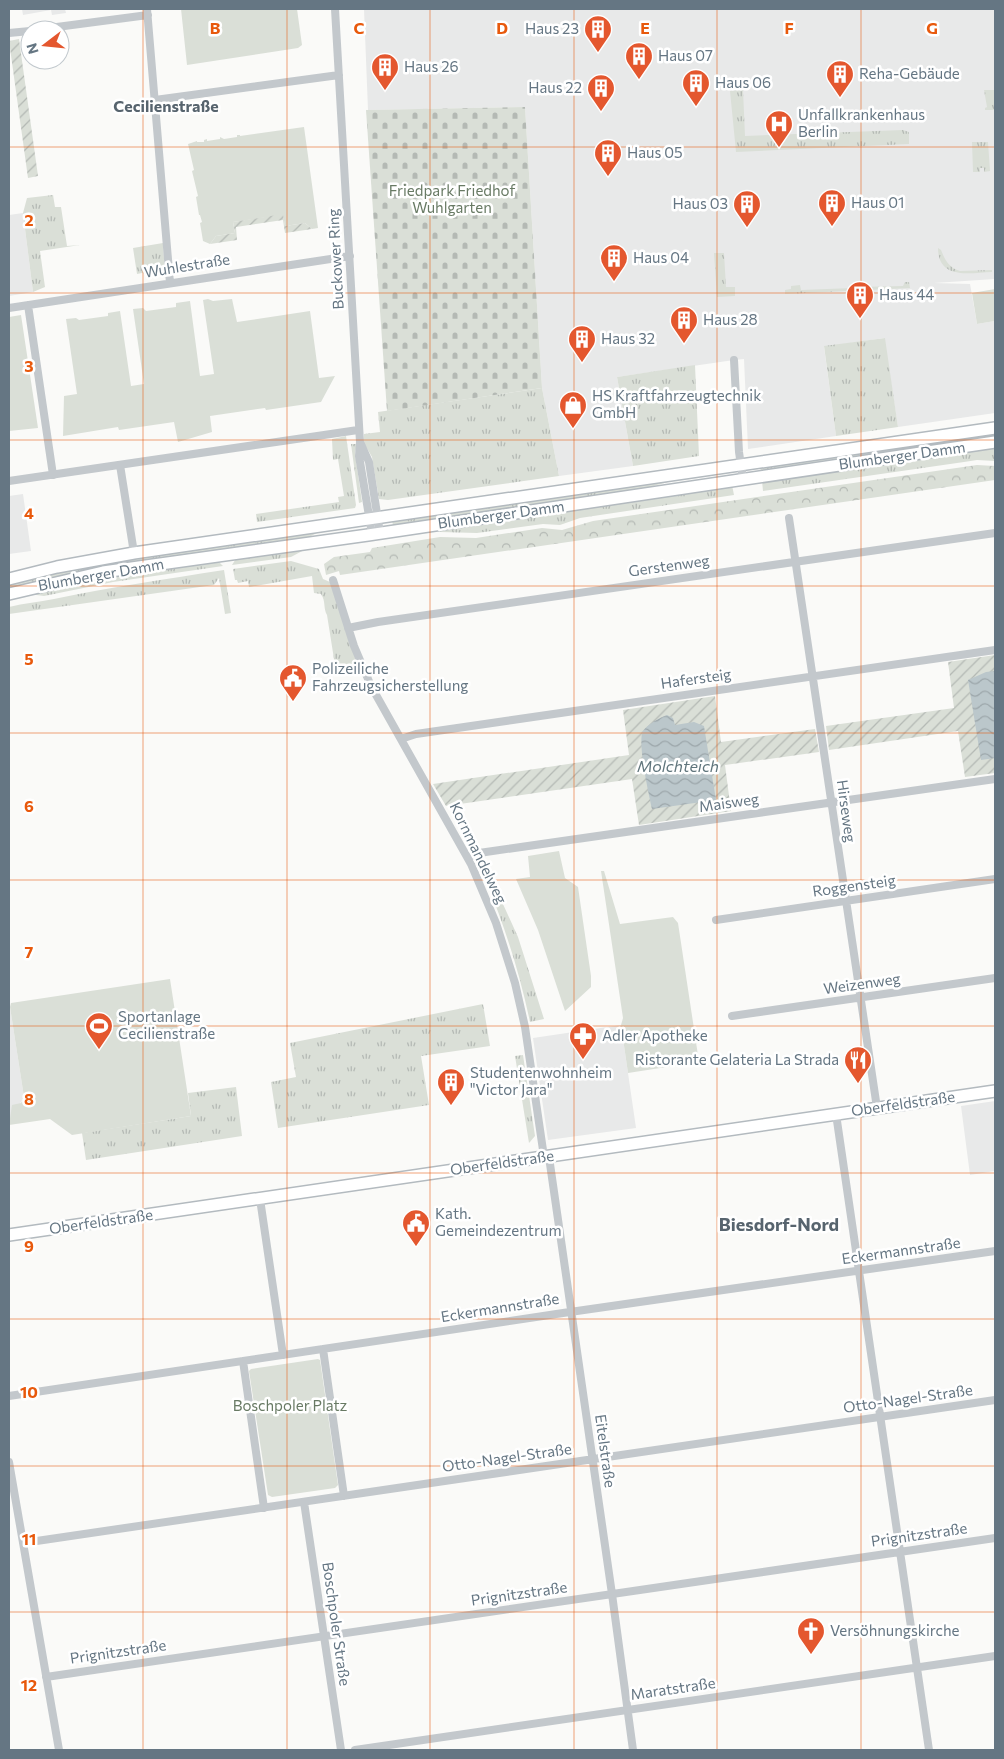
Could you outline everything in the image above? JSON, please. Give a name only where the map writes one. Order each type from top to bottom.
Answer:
[{"type":"main road","name":"Blumberger Damm","points":[[9,579],[57,566],[134,553],[995,428]]},
{"type":"main road","name":"Blumberger Damm","points":[[9,594],[103,572],[376,534],[995,442]]},
{"type":"main road","name":"Oberfeldstraße","points":[[9,1235],[995,1091]]},
{"type":"street","name":"Buckower Ring","points":[[335,9],[350,256],[358,430],[360,442],[370,462],[376,534]]},
{"type":"street","points":[[70,24],[147,12],[170,283]]},
{"type":"street","points":[[155,100],[339,75]]},
{"type":"street","name":"Wuhlestraße","points":[[9,308],[350,256]]},
{"type":"street","points":[[28,305],[53,475]]},
{"type":"street","points":[[734,360],[740,464],[743,479]]},
{"type":"street","points":[[9,482],[358,430]]},
{"type":"street","name":"Blumberger Damm","points":[[120,465],[134,553]]},
{"type":"street","name":"Hirseweg","points":[[789,518],[877,1108]]},
{"type":"street","name":"Gerstenweg","points":[[348,628],[378,622],[995,533]]},
{"type":"street","name":"Kornmandelweg","points":[[333,580],[348,628],[371,686],[468,858],[496,922],[525,1027],[546,1157]]},
{"type":"street","name":"Hafersteig","points":[[401,739],[416,734],[995,650]]},
{"type":"street","name":"Maisweg","points":[[468,858],[479,854],[995,779]]},
{"type":"street","name":"Roggensteig","points":[[716,920],[995,879]]},
{"type":"street","name":"Weizenweg","points":[[732,1016],[995,978]]},
{"type":"street","points":[[836,1114],[929,1750]]},
{"type":"street","name":"Eitelstraße","points":[[546,1157],[571,1312],[633,1750]]},
{"type":"street","points":[[260,1199],[283,1355]]},
{"type":"street","name":"Eckermannstraße","points":[[9,1396],[995,1251]]},
{"type":"street","points":[[323,1349],[344,1496]]},
{"type":"street","points":[[243,1361],[264,1508]]},
{"type":"street","name":"Otto-Nagel-Straße","points":[[23,1543],[995,1400]]},
{"type":"street","points":[[9,1462],[59,1750]]},
{"type":"street","name":"Boschpoler Straße","points":[[304,1502],[341,1750]]},
{"type":"street","name":"Prignitzstraße","points":[[46,1676],[995,1538]]},
{"type":"street","name":"Maratstraße","points":[[355,1750],[995,1656]]},
{"type":"shaded area","points":[[22,9],[65,9],[66,13],[52,15],[51,10],[23,15]]},
{"type":"shaded area","points":[[364,9],[995,9],[995,279],[934,283],[970,284],[977,324],[995,321],[995,413],[898,427],[884,338],[824,347],[836,436],[748,449],[744,359],[734,360],[617,377],[633,466],[559,476],[542,388],[525,107],[368,110]]},
{"type":"shaded area","points":[[23,213],[33,292],[9,296],[9,215]]},
{"type":"shaded area","points":[[23,494],[31,551],[9,554],[9,496]]},
{"type":"shaded area","points":[[9,993],[24,1097],[9,1121]]},
{"type":"shaded area","points":[[621,1025],[636,1128],[548,1140],[533,1038]]},
{"type":"shaded area","points":[[995,1101],[995,1171],[970,1175],[961,1106]]},
{"type":"green space","points":[[181,9],[297,9],[302,45],[298,48],[187,65]]},
{"type":"green space","points":[[19,39],[20,70],[23,70],[38,176],[28,178],[9,41]]},
{"type":"green space","points":[[743,90],[745,136],[903,130],[909,132],[909,144],[736,152],[730,91]]},
{"type":"green space","points":[[984,90],[995,90],[995,110],[985,110],[987,107]]},
{"type":"green space","name":"Friedpark Friedhof Wuhlgarten","points":[[525,107],[542,388],[387,411],[366,110]]},
{"type":"green space","points":[[304,127],[318,228],[312,229],[305,223],[285,226],[283,215],[233,222],[235,233],[216,236],[210,244],[203,241],[200,223],[202,222],[196,197],[198,196],[192,171],[194,170],[188,144],[197,141],[204,142],[207,139],[207,141],[220,139],[220,137],[224,139],[237,137],[237,135]]},
{"type":"green space","points":[[972,142],[988,142],[990,171],[984,172],[984,168],[980,168],[980,172],[973,172]]},
{"type":"green space","points":[[53,195],[55,207],[61,207],[67,246],[80,245],[40,251],[45,287],[33,292],[23,213],[27,198]]},
{"type":"green space","points":[[283,214],[285,226],[305,223],[312,229],[285,233],[283,220],[236,227],[237,240],[210,244],[216,236],[235,233],[233,222]]},
{"type":"green space","points":[[163,243],[165,274],[153,276],[142,273],[137,274],[133,248]]},
{"type":"green space","points":[[938,248],[948,263],[956,270],[992,270],[992,272],[965,273],[949,270],[939,258]]},
{"type":"green space","points":[[714,253],[724,253],[726,287],[735,287],[735,296],[717,297]]},
{"type":"green space","points":[[905,282],[909,282],[910,288],[785,294],[785,290],[791,289],[791,286],[800,285],[801,290],[853,288],[853,284],[856,283],[857,287],[903,286]]},
{"type":"green space","points":[[995,289],[995,321],[977,324],[972,293]]},
{"type":"green space","points":[[232,299],[237,322],[310,311],[319,378],[335,376],[321,402],[210,416],[212,432],[178,442],[174,422],[119,430],[118,427],[63,436],[64,396],[77,394],[66,319],[76,318],[79,320],[108,316],[108,313],[120,311],[131,386],[144,384],[133,309],[143,308],[146,311],[176,307],[176,303],[190,301],[200,376],[214,374],[203,300],[213,301]]},
{"type":"green space","points":[[21,315],[38,428],[9,431],[9,317]]},
{"type":"green space","points":[[885,338],[898,427],[836,436],[824,346]]},
{"type":"green space","points":[[695,365],[699,456],[633,466],[617,377]]},
{"type":"green space","points":[[542,388],[559,476],[388,500],[379,499],[372,457],[364,443],[364,434],[380,432],[378,412]]},
{"type":"green space","points":[[995,432],[995,438],[761,472],[760,466]]},
{"type":"green space","points":[[346,436],[355,508],[257,522],[256,514],[339,502],[338,497],[344,496],[338,459],[333,460],[332,439]]},
{"type":"green space","points":[[351,444],[357,444],[355,453],[362,502],[359,503]]},
{"type":"green space","points":[[995,447],[995,461],[977,460],[763,491],[762,481]]},
{"type":"green space","points":[[977,465],[995,466],[995,480],[340,575],[339,571],[326,575],[324,564],[334,557],[370,552],[372,548],[440,537],[476,538],[542,528],[562,530],[593,521]]},
{"type":"green space","points":[[730,472],[671,481],[643,489],[393,526],[392,519]]},
{"type":"green space","points":[[732,485],[734,495],[580,518],[560,525],[543,524],[477,533],[440,532],[440,528]]},
{"type":"green space","points":[[357,525],[358,527],[317,533],[307,538],[9,589],[9,583],[107,561]]},
{"type":"green space","points":[[306,549],[291,557],[232,565],[237,557]]},
{"type":"green space","points":[[217,560],[223,566],[113,582],[44,596],[29,594],[112,576]]},
{"type":"green space","points":[[291,561],[319,569],[323,579],[330,582],[361,672],[356,675],[338,664],[334,659],[323,599],[321,594],[314,593],[312,576],[249,587],[248,581],[238,583],[235,580],[233,569]]},
{"type":"green space","points":[[224,570],[231,613],[225,614],[219,578],[214,585],[9,614],[9,607]]},
{"type":"green space","points":[[995,655],[995,773],[965,777],[958,731],[829,750],[826,726],[954,708],[948,662]]},
{"type":"green space","points":[[715,696],[721,742],[815,729],[819,752],[725,765],[731,811],[639,825],[632,779],[446,806],[433,784],[629,755],[623,710]]},
{"type":"green space","points":[[559,851],[565,878],[578,887],[591,976],[591,987],[565,1011],[538,930],[516,879],[530,877],[528,856]]},
{"type":"green space","points":[[601,871],[604,871],[620,924],[673,917],[678,923],[699,1062],[628,1073],[621,1025],[623,1018]]},
{"type":"green space","points":[[492,880],[518,937],[544,1019],[530,1022],[522,986],[486,881]]},
{"type":"green space","name":"Sportanlage Cecilienstraße","points":[[170,979],[191,1116],[72,1135],[50,1119],[9,1125],[12,1105],[21,1103],[24,1097],[10,1007],[11,1003]]},
{"type":"green space","points":[[483,1004],[490,1046],[421,1056],[429,1105],[278,1128],[271,1082],[296,1077],[290,1043]]},
{"type":"green space","points":[[523,1055],[535,1136],[529,1143],[515,1056]]},
{"type":"green space","points":[[236,1087],[242,1136],[86,1160],[82,1133],[191,1116],[188,1093]]},
{"type":"green space","name":"Boschpoler Platz","points":[[320,1360],[338,1485],[335,1488],[272,1497],[268,1495],[249,1371],[251,1369]]},
{"type":"water","points":[[995,671],[995,758],[981,760],[968,680],[986,672]]},
{"type":"water","name":"Molchteich","points":[[667,715],[673,718],[675,725],[694,722],[704,726],[716,800],[652,809],[644,769],[641,746],[642,737],[643,731],[648,726]]},
{"type":"place","name":"Haus 23","points":[[598,53]]},
{"type":"place","name":"Haus 07","points":[[639,80]]},
{"type":"place","name":"Haus 26","points":[[385,91]]},
{"type":"place","name":"Reha-Gebäude","points":[[840,98]]},
{"type":"place","name":"Haus 06","points":[[696,107]]},
{"type":"place","name":"Haus 22","points":[[601,112]]},
{"type":"place","name":"Unfallkrankenhaus Berlin","points":[[779,148]]},
{"type":"place","name":"Haus 05","points":[[608,177]]},
{"type":"place","name":"Haus 01","points":[[832,227]]},
{"type":"place","name":"Haus 03","points":[[747,228]]},
{"type":"place","name":"Haus 04","points":[[614,282]]},
{"type":"place","name":"Haus 44","points":[[860,319]]},
{"type":"place","name":"Haus 28","points":[[684,344]]},
{"type":"place","name":"Haus 32","points":[[582,363]]},
{"type":"place","name":"HS Kraftfahrzeugtechnik GmbH","points":[[573,429]]},
{"type":"place","name":"Polizeiliche Fahrzeugsicherstellung","points":[[293,702]]},
{"type":"place","name":"Sportanlage Cecilienstraße","points":[[99,1050]]},
{"type":"place","name":"Adler Apotheke","points":[[583,1060]]},
{"type":"place","name":"Ristorante Gelateria La Strada","points":[[858,1084]]},
{"type":"place","name":"Studentenwohnheim \"Victor Jara\"","points":[[451,1106]]},
{"type":"place","name":"Kath. Gemeindezentrum","points":[[416,1247]]},
{"type":"place","name":"Versöhnungskirche","points":[[811,1655]]},
{"type":"district","name":"Cecilienstraße","points":[[166,106]]},
{"type":"district","name":"Biesdorf-Nord","points":[[779,1225]]}]
